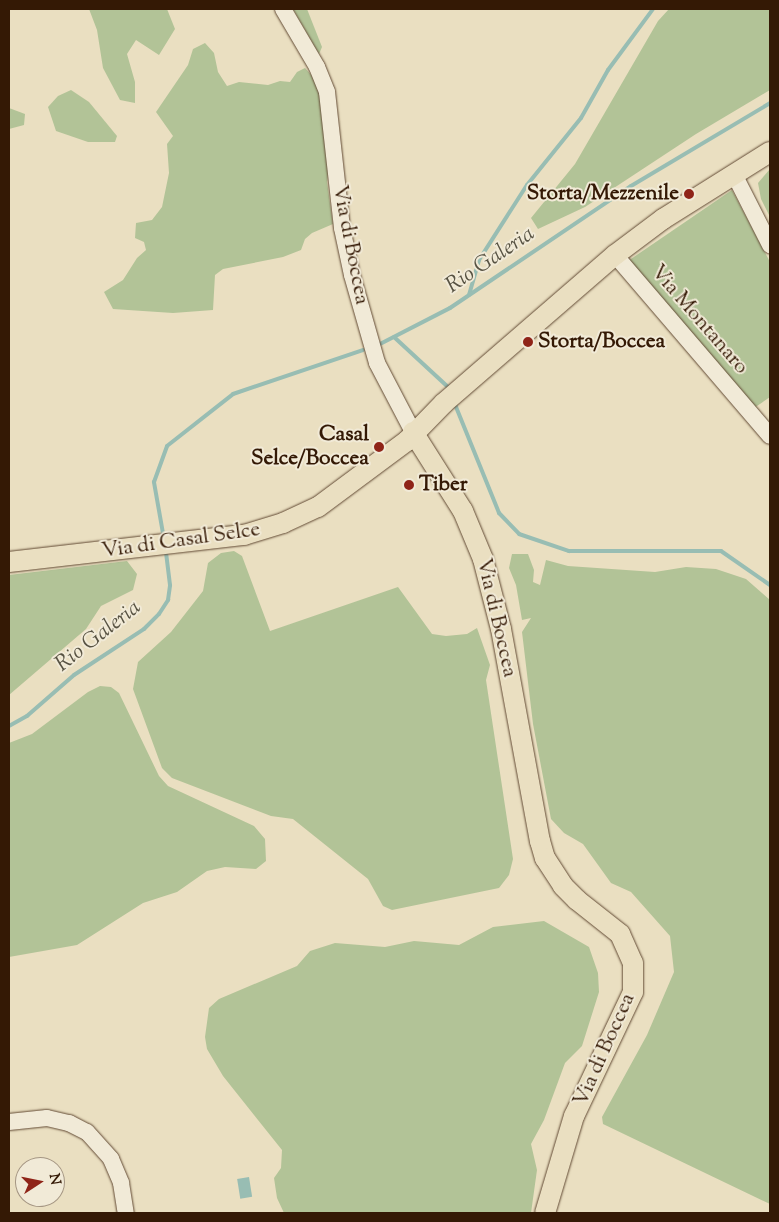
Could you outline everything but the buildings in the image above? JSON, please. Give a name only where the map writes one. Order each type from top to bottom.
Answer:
[{"type":"main road","name":"Via di Casal Selce","points":[[9,562],[205,542],[271,528],[318,507],[407,441],[413,432],[444,403],[614,255],[663,218],[770,152]]},
{"type":"main road","name":"Via di Boccea","points":[[413,432],[463,511],[483,559],[499,618],[545,858],[558,879],[576,900],[620,934],[629,949],[635,970],[633,992],[574,1116],[545,1213]]},
{"type":"street","name":"Via di Boccea","points":[[283,9],[317,67],[327,92],[342,228],[369,335],[377,363],[413,432]]},
{"type":"street","points":[[734,174],[770,245]]},
{"type":"street","name":"Via Montanaro","points":[[614,255],[770,436]]},
{"type":"street","points":[[9,1122],[47,1118],[69,1123],[86,1132],[111,1159],[121,1183],[126,1213]]},
{"type":"green space","points":[[89,9],[167,9],[175,29],[159,55],[136,40],[127,54],[135,82],[135,103],[120,100],[103,68],[97,30]]},
{"type":"green space","points":[[293,9],[307,9],[322,47],[319,54]]},
{"type":"green space","points":[[669,9],[770,9],[770,90],[696,134],[585,207],[538,229],[531,218],[575,164],[658,21]]},
{"type":"green space","points":[[205,43],[214,53],[218,72],[227,86],[239,82],[268,85],[280,81],[290,82],[297,72],[305,68],[314,78],[321,98],[330,156],[327,182],[333,224],[312,233],[305,239],[301,250],[283,257],[223,269],[215,275],[213,310],[173,313],[113,309],[104,292],[123,280],[137,258],[146,250],[144,242],[135,238],[136,223],[152,220],[162,207],[169,173],[167,144],[173,136],[156,112],[188,65],[193,49]]},
{"type":"green space","points":[[71,90],[89,102],[117,136],[115,142],[88,142],[56,131],[48,107],[58,96]]},
{"type":"green space","points":[[9,108],[25,114],[24,125],[9,129]]},
{"type":"green space","points":[[770,169],[770,217],[761,199],[758,183]]},
{"type":"green space","points":[[732,190],[770,262],[770,397],[754,408],[628,261]]},
{"type":"green space","points":[[234,551],[242,556],[270,631],[398,587],[432,634],[446,636],[467,634],[477,628],[490,665],[486,680],[513,859],[509,875],[499,888],[392,910],[383,906],[368,879],[293,819],[271,816],[172,778],[162,768],[133,689],[138,662],[171,632],[203,591],[208,563],[221,553]]},
{"type":"green space","points":[[512,554],[528,554],[534,570],[533,582],[540,585],[546,560],[568,566],[655,572],[686,567],[716,569],[746,579],[770,600],[770,1204],[603,1124],[602,1117],[647,1035],[674,972],[670,936],[631,892],[611,883],[583,844],[564,833],[551,819],[533,724],[522,632],[531,618],[522,620],[516,585],[509,568]]},
{"type":"green space","points":[[127,561],[137,574],[133,590],[101,606],[86,629],[9,695],[9,575]]},
{"type":"green space","points":[[100,686],[111,687],[119,693],[159,776],[168,786],[254,826],[265,839],[266,861],[256,869],[225,867],[207,871],[177,892],[143,903],[77,945],[9,957],[9,743],[32,734],[88,692]]},
{"type":"green space","points":[[544,921],[589,947],[598,973],[599,992],[582,1046],[565,1063],[544,1120],[531,1144],[537,1170],[531,1213],[284,1213],[277,1198],[274,1178],[281,1168],[282,1150],[223,1076],[207,1049],[205,1037],[209,1008],[219,999],[297,966],[310,951],[335,943],[385,947],[414,941],[459,945],[493,927]]},
{"type":"water","points":[[249,1177],[252,1197],[240,1199],[237,1179]]},
{"type":"waterway","points":[[469,295],[479,260],[527,185],[581,118],[608,70],[653,9]]},
{"type":"waterway","name":"Rio Galeria","points":[[380,344],[450,308],[631,186],[770,103]]},
{"type":"waterway","points":[[394,337],[448,387]]},
{"type":"waterway","name":"Rio Galeria","points":[[164,539],[154,482],[167,446],[233,394],[363,350]]},
{"type":"waterway","points":[[454,402],[499,513],[519,534],[569,551],[721,551],[770,585]]},
{"type":"waterway","name":"Rio Galeria","points":[[9,726],[27,716],[74,675],[144,629],[159,614],[168,600],[170,585],[166,551]]},
{"type":"place","name":"Storta/Mezzenile","points":[[689,194]]},
{"type":"place","name":"Storta/Boccea","points":[[528,342]]},
{"type":"place","name":"Casal Selce/Boccea","points":[[379,447]]},
{"type":"place","name":"Tiber","points":[[409,485]]}]
